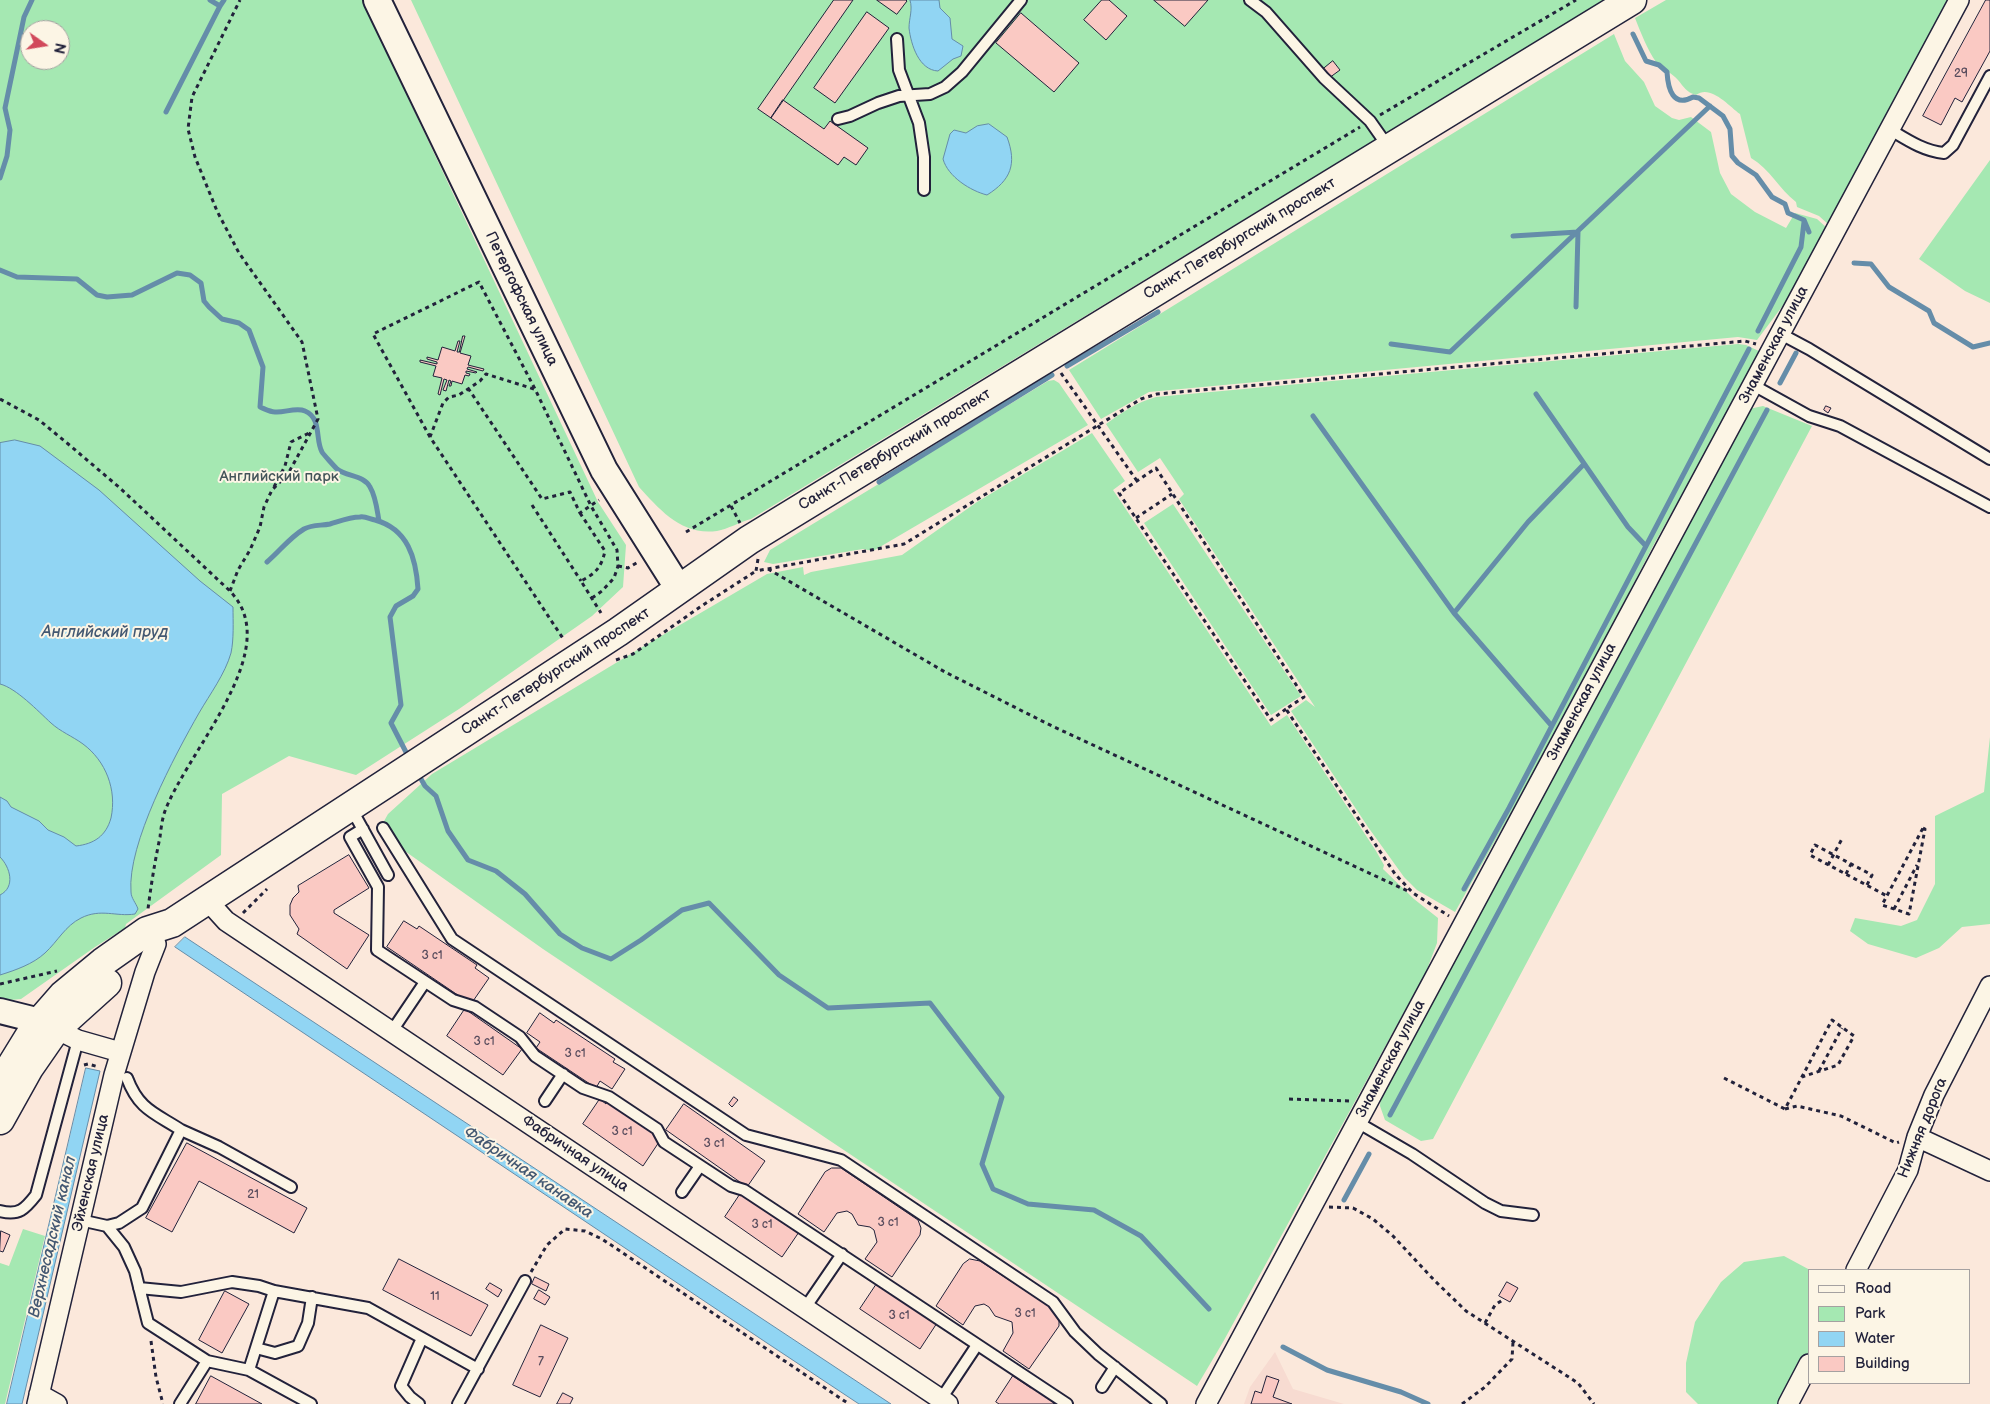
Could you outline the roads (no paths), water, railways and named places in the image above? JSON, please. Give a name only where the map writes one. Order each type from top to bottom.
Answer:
[{"type":"main road","name":"Петергофская улица","points":[[377,0],[604,470],[679,589]]},
{"type":"main road","name":"Санкт-Петербургский проспект","points":[[0,1084],[52,1029],[93,994],[159,926],[357,818],[400,774],[679,589],[749,540],[1632,0]]},
{"type":"main road","name":"Санкт-Петербургский проспект","points":[[0,1120],[52,1029]]},
{"type":"street","name":"Знаменская улица","points":[[1206,1404],[1959,0]]},
{"type":"street","name":"Фабричная улица","points":[[206,900],[226,921],[945,1402]]},
{"type":"street","name":"Эйхенская улица","points":[[38,1399],[120,1052],[159,926]]},
{"type":"street","name":"Нижняя дорога","points":[[1857,1269],[1908,1170],[1917,1137],[1934,1095],[1990,986]]},
{"type":"street","points":[[0,1012],[120,1052]]},
{"type":"street","points":[[0,1020],[52,1029]]},
{"type":"street","points":[[1917,1137],[1990,1171]]},
{"type":"street","points":[[1788,1404],[1808,1366]]},
{"type":"street","points":[[38,1399],[57,1404]]},
{"type":"lane","points":[[838,120],[899,96],[930,94],[945,87],[962,72],[1021,0]]},
{"type":"lane","points":[[1250,0],[1266,12],[1324,78],[1370,121],[1389,148]]},
{"type":"lane","points":[[897,38],[899,70],[919,123],[924,157],[924,190]]},
{"type":"lane","points":[[1889,129],[1918,146],[1944,154],[1953,145],[1990,76]]},
{"type":"lane","points":[[1775,341],[1809,349],[1990,459]]},
{"type":"lane","points":[[1753,385],[1809,416],[1840,426],[1990,507]]},
{"type":"lane","points":[[357,818],[388,875]]},
{"type":"lane","points":[[357,818],[350,837],[378,888],[377,950],[453,1000],[475,1008],[520,1037],[535,1056],[583,1088],[609,1097],[657,1129],[664,1142],[731,1186],[744,1190],[1068,1404]]},
{"type":"lane","points":[[383,828],[452,938],[746,1135],[841,1160],[1053,1302],[1075,1332],[1098,1354],[1161,1404]]},
{"type":"lane","points":[[392,1032],[425,982]]},
{"type":"lane","points":[[0,1211],[9,1213],[25,1209],[36,1195],[52,1029]]},
{"type":"lane","points":[[545,1102],[563,1074]]},
{"type":"lane","points":[[127,1078],[143,1107],[181,1130],[219,1147],[291,1187]]},
{"type":"lane","points":[[1361,1114],[1412,1154],[1485,1203],[1501,1211],[1533,1215]]},
{"type":"lane","points":[[80,1220],[107,1226],[119,1223],[142,1208],[181,1130]]},
{"type":"lane","points":[[682,1192],[700,1166]]},
{"type":"lane","points":[[107,1226],[124,1247],[135,1271],[148,1323],[207,1361],[249,1370],[311,1404]]},
{"type":"lane","points":[[806,1308],[842,1254]]},
{"type":"lane","points":[[458,1404],[525,1281]]},
{"type":"lane","points":[[139,1288],[181,1292],[232,1282],[368,1308],[478,1369]]},
{"type":"lane","points":[[249,1370],[274,1291]]},
{"type":"lane","points":[[256,1348],[275,1352],[298,1346],[308,1323],[312,1297]]},
{"type":"lane","points":[[420,1404],[410,1397],[401,1386],[422,1338]]},
{"type":"lane","points":[[945,1402],[977,1345]]},
{"type":"lane","points":[[180,1404],[207,1361]]},
{"type":"lane","points":[[1102,1387],[1115,1368]]},
{"type":"water","points":[[910,0],[939,0],[940,8],[950,18],[952,39],[963,46],[961,56],[953,59],[938,71],[931,70],[926,66],[917,56],[914,49],[909,28]]},
{"type":"water","points":[[989,124],[1007,137],[1011,163],[1007,177],[987,195],[961,182],[950,172],[943,159],[950,134],[954,130],[966,133],[977,126]]},
{"type":"water","name":"Английский пруд","points":[[15,440],[40,446],[99,490],[200,581],[233,607],[233,642],[225,669],[166,775],[144,825],[132,872],[131,894],[138,909],[135,914],[102,913],[81,918],[70,925],[40,957],[24,966],[0,975],[0,895],[8,887],[10,877],[4,861],[0,857],[0,797],[7,801],[11,807],[39,821],[48,830],[64,837],[76,846],[94,841],[106,830],[111,818],[112,807],[111,787],[108,777],[104,768],[91,751],[55,726],[20,695],[0,684],[0,443]]},
{"type":"water","name":"Фабричная канавка","points":[[185,937],[891,1404],[859,1404],[175,947]]},
{"type":"water","name":"Верхнесадский канал","points":[[86,1068],[100,1071],[22,1404],[7,1404]]},
{"type":"waterway","points":[[0,178],[7,156],[10,130],[5,108],[24,17],[32,0]]},
{"type":"waterway","points":[[210,0],[220,6],[224,0]]},
{"type":"waterway","points":[[166,112],[220,6]]},
{"type":"waterway","points":[[1633,34],[1646,61],[1659,65],[1667,72],[1670,90],[1676,98],[1681,100],[1693,97],[1699,98],[1723,116],[1730,129],[1732,156],[1738,163],[1756,175],[1772,197],[1785,204],[1788,213],[1804,220],[1809,232]]},
{"type":"waterway","points":[[1391,344],[1450,352],[1710,106]]},
{"type":"waterway","points":[[1758,331],[1801,247],[1804,222]]},
{"type":"waterway","points":[[1513,236],[1578,232],[1576,307]]},
{"type":"waterway","points":[[1854,263],[1871,264],[1889,287],[1929,311],[1934,323],[1973,347],[1990,343]]},
{"type":"waterway","points":[[0,270],[17,277],[77,279],[97,295],[107,297],[132,295],[177,273],[190,275],[201,283],[204,301],[209,307],[222,319],[239,323],[249,330],[263,367],[260,407],[275,412],[301,410],[310,414],[316,424],[320,447],[324,455],[341,472],[364,480],[370,487],[375,499],[379,521]]},
{"type":"waterway","points":[[1067,366],[1158,312]]},
{"type":"waterway","points":[[1464,889],[1509,808],[1749,349]]},
{"type":"waterway","points":[[1780,383],[1796,353]]},
{"type":"waterway","points":[[879,482],[1052,375]]},
{"type":"waterway","points":[[1536,394],[1628,527],[1645,545]]},
{"type":"waterway","points":[[1390,1115],[1767,410]]},
{"type":"waterway","points":[[1313,416],[1454,613]]},
{"type":"waterway","points":[[1551,725],[1454,613],[1528,522],[1584,464]]},
{"type":"waterway","points":[[267,562],[289,540],[307,527],[330,524],[345,519],[366,517],[386,524],[403,538],[415,566],[418,589],[413,596],[396,606],[390,617],[401,705],[391,723],[409,758]]},
{"type":"waterway","points":[[417,772],[425,786],[436,796],[448,831],[468,860],[496,871],[525,894],[560,934],[582,948],[611,959],[682,910],[709,903],[779,975],[828,1008],[930,1003],[1002,1097],[982,1164],[993,1189],[1028,1204],[1094,1210],[1141,1236],[1209,1309]]},
{"type":"waterway","points":[[1344,1200],[1369,1154]]},
{"type":"waterway","points":[[1283,1347],[1327,1370],[1401,1392],[1428,1404]]},
{"type":"park label","name":"Английский парк","points":[[279,477]]}]
